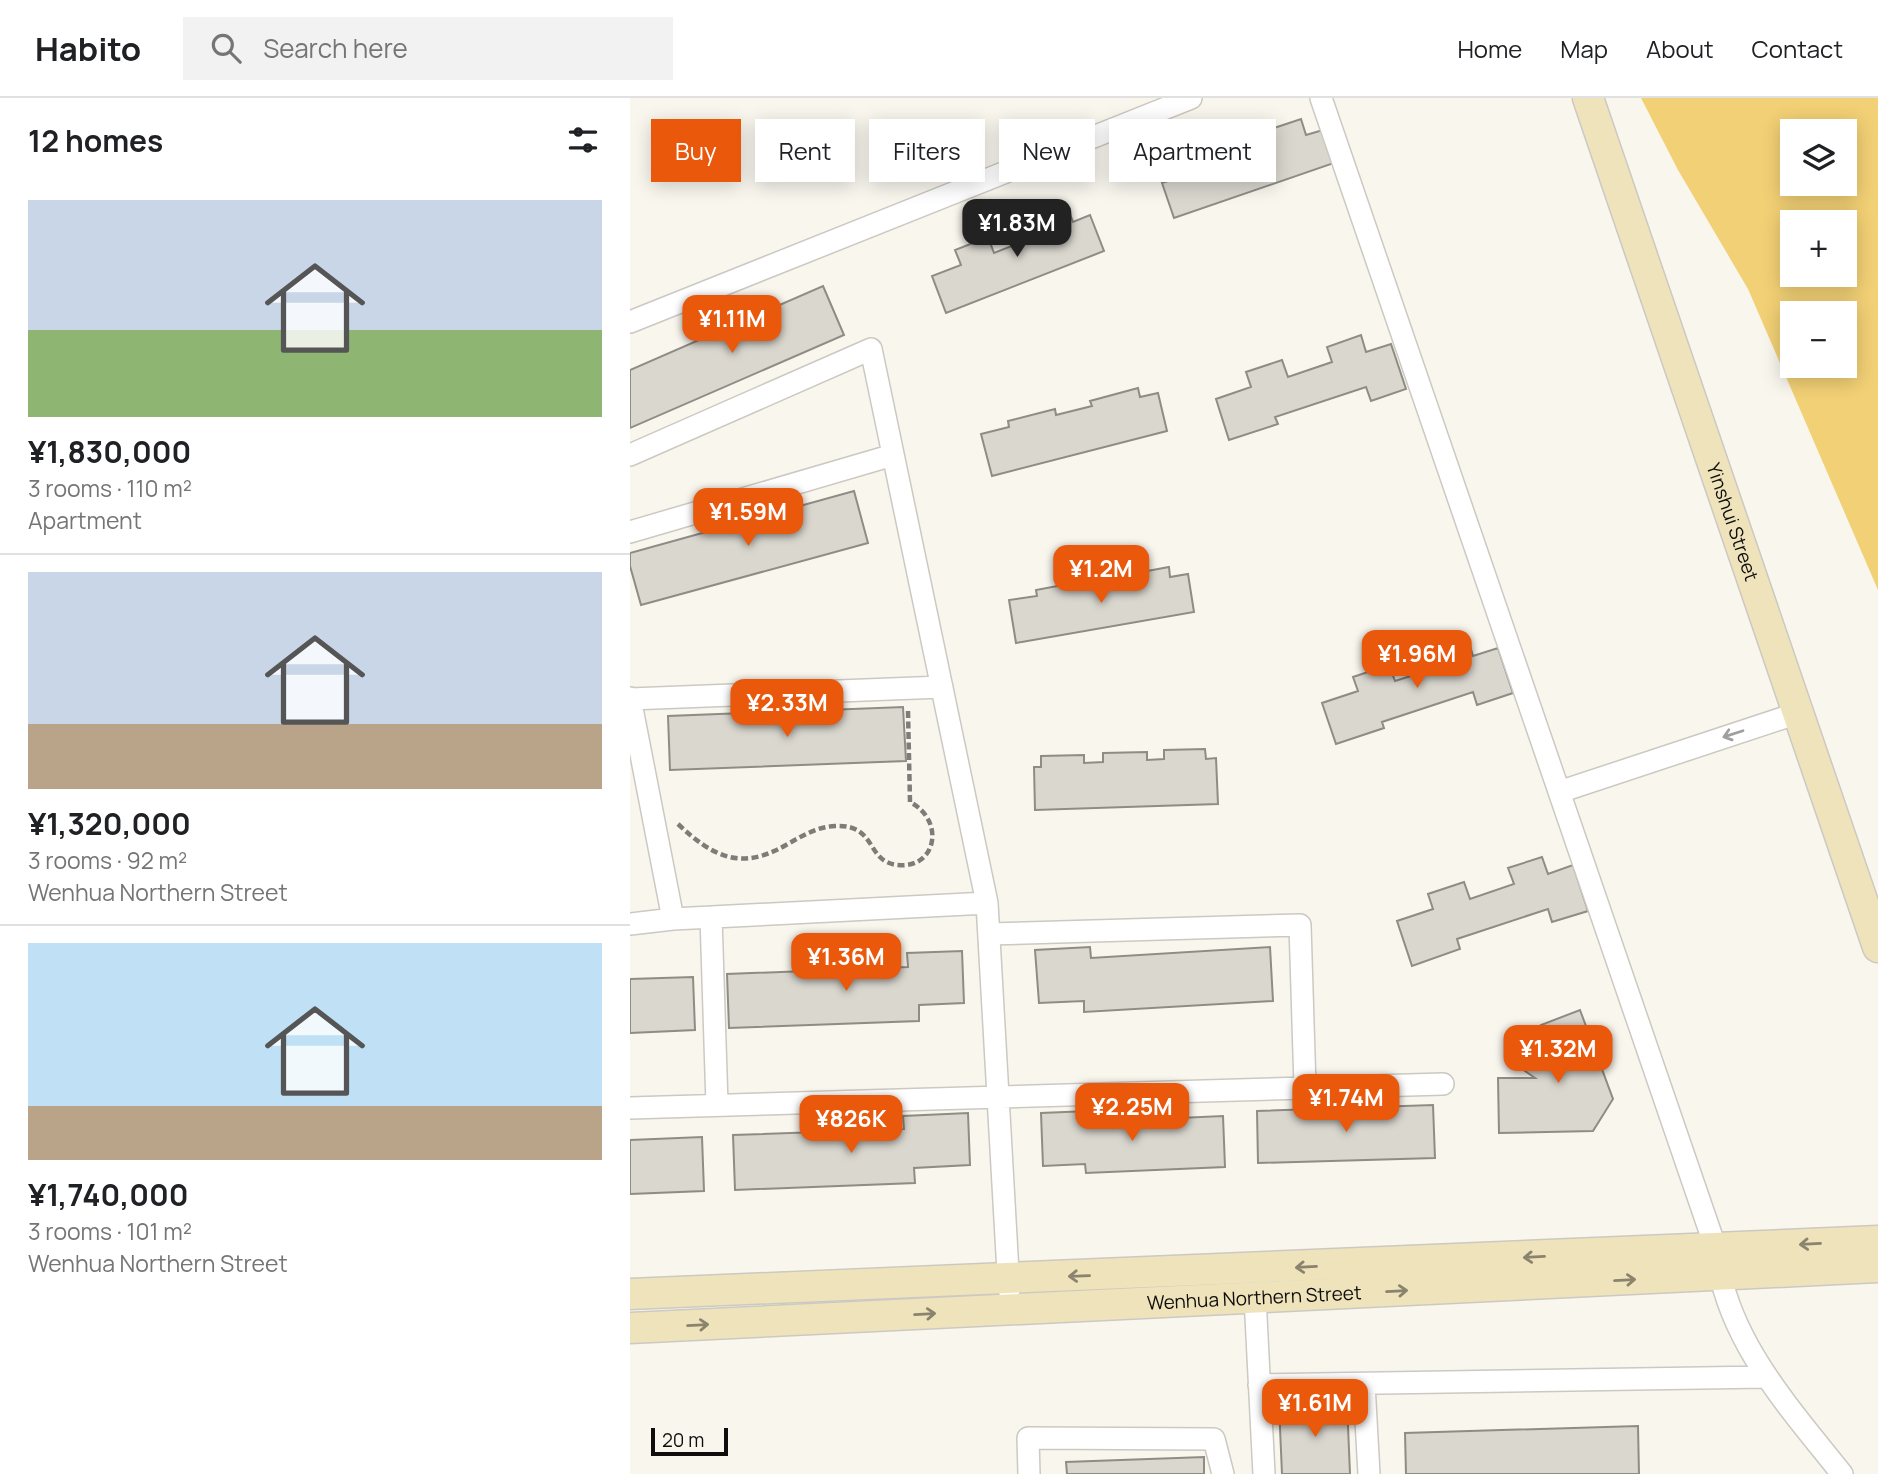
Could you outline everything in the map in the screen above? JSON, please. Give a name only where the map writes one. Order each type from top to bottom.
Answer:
[{"type":"main road","name":"Yinshui Street","points":[[1588,98],[1878,947]]},
{"type":"main road","name":"Wenhua Northern Street","points":[[630,1328],[1255,1297],[1718,1262],[1878,1241]]},
{"type":"main road","name":"Wenhua Northern Street","points":[[630,1294],[1008,1278],[1718,1262],[1878,1267]]},
{"type":"street","points":[[630,322],[1191,98]]},
{"type":"street","points":[[1321,98],[1742,1334],[1765,1377],[1842,1474]]},
{"type":"street","points":[[630,455],[871,349],[987,903],[1010,1309]]},
{"type":"street","points":[[630,532],[893,455]]},
{"type":"street","points":[[673,919],[630,699],[942,687]]},
{"type":"street","points":[[1559,792],[1798,713]]},
{"type":"street","points":[[630,924],[673,919],[987,903]]},
{"type":"street","points":[[711,917],[717,1105]]},
{"type":"street","points":[[989,934],[1300,925],[1305,1087]]},
{"type":"street","points":[[630,1108],[998,1095],[1443,1084]]},
{"type":"street","points":[[1255,1297],[1264,1474]]},
{"type":"street","points":[[1259,1385],[1765,1377]]},
{"type":"street","points":[[1364,1384],[1370,1474]]},
{"type":"street","points":[[1029,1474],[1028,1438],[1214,1439],[1223,1474]]},
{"type":"path","points":[[676,823],[698,844],[719,855],[744,861],[766,855],[802,834],[836,826],[854,829],[868,836],[878,856],[887,862],[898,866],[918,860],[931,845],[933,835],[928,815],[910,802],[907,688]]},
{"type":"shaded area","points":[[1641,98],[1878,98],[1878,590],[1786,378],[1857,378],[1857,301],[1780,301],[1780,363],[1748,289],[1678,170]]},
{"type":"building","points":[[1301,119],[1306,135],[1323,130],[1334,163],[1174,218],[1162,183],[1276,182],[1276,127]]},
{"type":"building","points":[[1067,206],[1073,222],[1090,215],[1104,251],[946,313],[932,276],[961,265],[955,250],[988,237],[994,253],[1037,236],[1031,220]]},
{"type":"building","points":[[823,286],[844,335],[630,428],[630,370]]},
{"type":"building","points":[[1361,335],[1366,352],[1391,344],[1406,389],[1371,401],[1366,387],[1275,417],[1278,424],[1229,440],[1216,399],[1251,387],[1246,372],[1282,360],[1288,377],[1332,362],[1327,347]]},
{"type":"building","points":[[1138,388],[1140,397],[1158,393],[1167,431],[992,476],[981,434],[1009,427],[1008,421],[1055,409],[1056,415],[1092,406],[1090,401]]},
{"type":"building","points":[[854,491],[868,543],[641,605],[630,566],[630,553]]},
{"type":"building","points":[[1169,567],[1170,577],[1188,574],[1194,612],[1016,643],[1009,600],[1037,596],[1036,590],[1084,581],[1085,587],[1121,581],[1120,576]]},
{"type":"building","points":[[1468,639],[1473,656],[1498,648],[1513,693],[1477,705],[1473,692],[1382,722],[1384,728],[1336,744],[1322,703],[1358,691],[1353,677],[1389,665],[1395,681],[1439,667],[1434,650]]},
{"type":"building","points":[[903,707],[906,761],[670,770],[668,716]]},
{"type":"building","points":[[1205,749],[1206,759],[1216,758],[1218,804],[1035,810],[1034,767],[1041,767],[1041,756],[1084,755],[1084,763],[1103,762],[1103,753],[1147,752],[1147,760],[1164,759],[1164,750]]},
{"type":"building","points":[[1542,857],[1548,874],[1573,865],[1588,911],[1552,922],[1548,909],[1457,939],[1460,949],[1412,966],[1397,921],[1433,909],[1428,894],[1464,882],[1470,899],[1514,884],[1508,868]]},
{"type":"building","points":[[1090,947],[1091,958],[1270,947],[1273,1001],[1084,1012],[1084,1001],[1039,1003],[1035,950]]},
{"type":"building","points":[[962,951],[964,1003],[919,1005],[919,1021],[729,1028],[727,974],[908,967],[907,953]]},
{"type":"building","points":[[693,977],[695,1030],[630,1033],[630,979]]},
{"type":"building","points":[[1580,1010],[1613,1099],[1593,1131],[1499,1133],[1498,1078],[1535,1078],[1525,1071],[1535,1056],[1548,1064],[1553,1056],[1541,1025]]},
{"type":"building","points":[[1433,1105],[1435,1158],[1258,1163],[1257,1111]]},
{"type":"building","points":[[1089,1111],[1089,1122],[1223,1116],[1225,1167],[1086,1173],[1085,1164],[1043,1166],[1041,1113]]},
{"type":"building","points":[[968,1113],[970,1165],[914,1168],[915,1183],[735,1190],[733,1135],[904,1129],[903,1116]]},
{"type":"building","points":[[702,1137],[704,1191],[630,1194],[630,1140]]},
{"type":"building","points":[[1347,1402],[1350,1474],[1282,1474],[1279,1405]]},
{"type":"building","points":[[1638,1426],[1639,1474],[1406,1474],[1405,1433]]},
{"type":"building","points":[[1204,1457],[1204,1474],[1067,1474],[1066,1462]]}]
